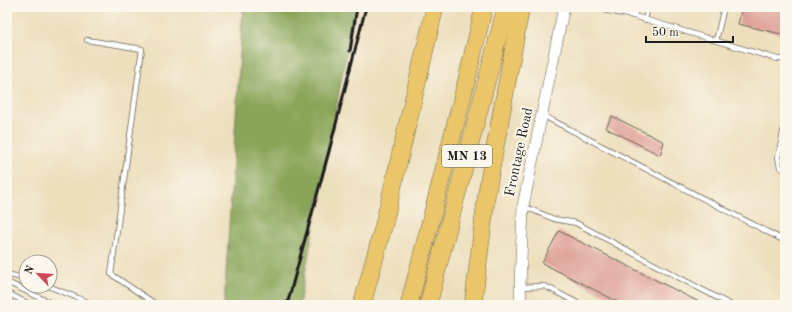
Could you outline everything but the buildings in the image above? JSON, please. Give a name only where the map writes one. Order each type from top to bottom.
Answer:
[{"type":"highway","points":[[362,305],[435,7]]},
{"type":"highway","name":"MN 13","points":[[409,305],[484,7]]},
{"type":"highway","name":"MN 13","points":[[428,305],[506,7]]},
{"type":"highway","points":[[473,305],[486,191],[521,7]]},
{"type":"street","name":"Frontage Road","points":[[521,305],[520,287],[523,206],[564,7]]},
{"type":"lane","points":[[588,7],[634,16],[777,59],[785,58]]},
{"type":"lane","points":[[634,16],[636,7]]},
{"type":"lane","points":[[645,20],[648,7]]},
{"type":"lane","points":[[716,41],[724,7]]},
{"type":"lane","points":[[87,40],[142,49],[111,274],[156,305]]},
{"type":"lane","points":[[542,115],[785,241]]},
{"type":"lane","points":[[785,122],[778,157],[780,167],[785,170]]},
{"type":"lane","points":[[523,206],[554,220],[576,223],[731,305]]},
{"type":"lane","points":[[7,274],[18,277]]},
{"type":"lane","points":[[7,282],[55,305]]},
{"type":"lane","points":[[520,287],[545,286],[581,305]]},
{"type":"lane","points":[[58,290],[93,305]]},
{"type":"lane","points":[[7,293],[31,305]]},
{"type":"lane","points":[[7,302],[13,305]]},
{"type":"green space","points":[[243,7],[355,7],[299,305],[224,305]]},
{"type":"railway","points":[[350,51],[357,7]]},
{"type":"railway","points":[[287,305],[366,7]]}]
